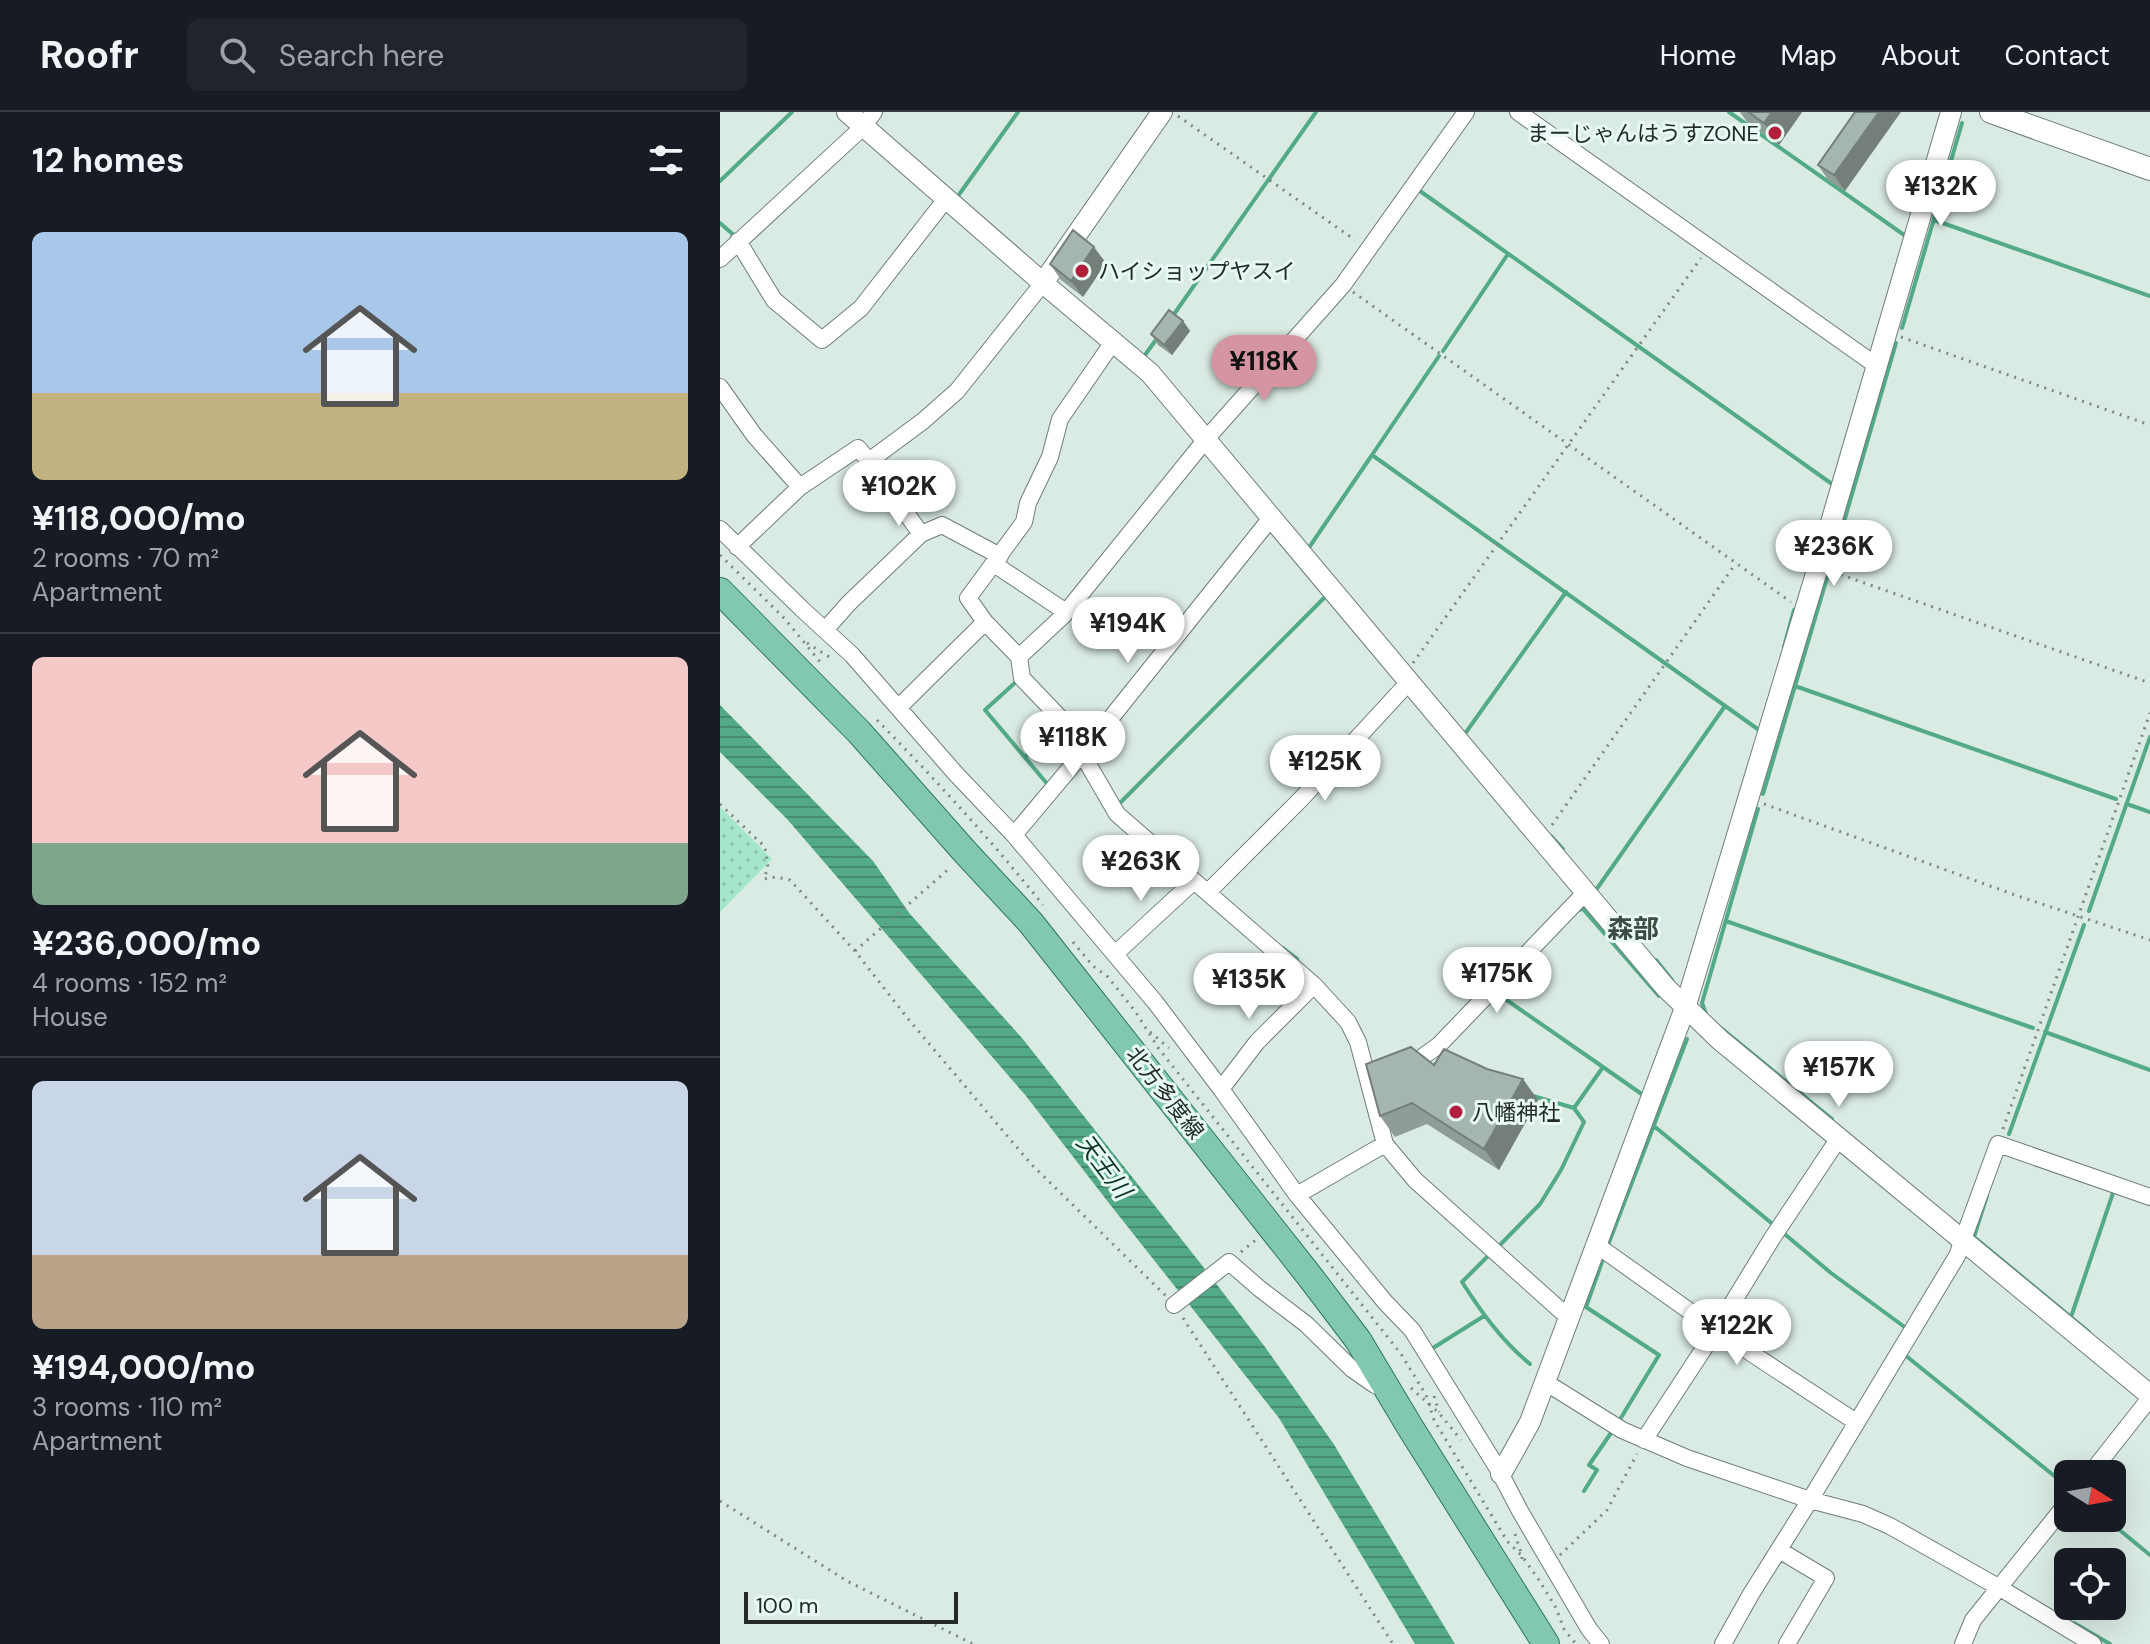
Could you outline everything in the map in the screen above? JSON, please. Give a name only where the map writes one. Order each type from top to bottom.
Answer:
[{"type":"main road","points":[[1991,112],[2150,169]]},
{"type":"main road","name":"北方多度線","points":[[720,591],[859,732],[1031,923],[1396,1386],[1546,1644]]},
{"type":"street","points":[[847,112],[869,119],[946,199],[1150,373],[1685,1008],[2150,1397],[2101,1460]]},
{"type":"street","points":[[869,461],[957,391],[1043,283],[1162,112]]},
{"type":"street","points":[[1019,657],[1066,612],[1207,438],[1343,285],[1466,112]]},
{"type":"street","points":[[1518,112],[1877,366]]},
{"type":"street","points":[[1501,1474],[1530,1422],[1685,1008],[1951,112]]},
{"type":"street","points":[[720,259],[869,119]]},
{"type":"street","points":[[738,241],[774,300],[822,340],[861,308],[946,199]]},
{"type":"street","points":[[1113,342],[1060,419],[1050,457],[1036,483],[1024,522],[968,598],[985,622],[1019,657],[1022,678],[1063,721],[1117,814],[1314,985],[1348,1022],[1358,1042],[1385,1144],[1415,1180],[1569,1318]]},
{"type":"street","points":[[720,387],[754,435],[800,487]]},
{"type":"street","points":[[737,547],[800,487],[858,448],[921,534]]},
{"type":"street","points":[[1014,835],[1271,518]]},
{"type":"street","points":[[825,630],[921,534],[942,525],[997,560],[1066,612]]},
{"type":"street","points":[[720,529],[852,655],[1014,835],[1155,1002],[1297,1195],[1412,1330],[1501,1474],[1589,1629],[1601,1644]]},
{"type":"street","points":[[899,707],[985,622]]},
{"type":"street","points":[[1208,892],[1301,799],[1407,679]]},
{"type":"street","points":[[1115,954],[1194,881]]},
{"type":"street","points":[[1367,1078],[1421,1058],[1439,1045],[1586,892]]},
{"type":"street","points":[[1221,1089],[1257,1042],[1314,985]]},
{"type":"street","points":[[1644,1440],[1839,1138]]},
{"type":"street","points":[[1297,1195],[1385,1144]]},
{"type":"street","points":[[1723,1644],[1957,1256],[1998,1144],[2150,1197]]},
{"type":"street","points":[[1598,1246],[1716,1330],[1856,1422]]},
{"type":"street","points":[[1174,1305],[1222,1267],[1260,1289],[1306,1324],[1352,1369],[1375,1385],[1396,1386]]},
{"type":"street","points":[[1545,1382],[1622,1430],[1687,1458],[1810,1500],[1863,1514],[1890,1526],[2093,1644]]},
{"type":"street","points":[[1963,1644],[1973,1620],[2054,1520]]},
{"type":"street","points":[[1779,1550],[1826,1578],[1787,1644]]},
{"type":"path","points":[[1173,112],[1368,249]]},
{"type":"path","points":[[1407,679],[1568,444],[1710,246]]},
{"type":"path","points":[[1343,285],[1804,611]]},
{"type":"path","points":[[1887,332],[2150,425]]},
{"type":"path","points":[[1541,840],[1736,563]]},
{"type":"path","points":[[1818,567],[2150,683]]},
{"type":"path","points":[[792,636],[837,662]]},
{"type":"path","points":[[1998,1144],[2150,713]]},
{"type":"path","points":[[1749,798],[2015,895],[2150,940]]},
{"type":"path","points":[[720,804],[765,847],[768,867],[764,879],[776,877],[790,880],[855,951],[1031,1164],[1174,1305],[1393,1644]]},
{"type":"path","points":[[855,951],[966,853]]},
{"type":"path","points":[[1134,1018],[1176,1054]]},
{"type":"path","points":[[1222,1267],[1272,1228]]},
{"type":"path","points":[[1396,1386],[1439,1413],[1465,1445]]},
{"type":"path","points":[[1430,1407],[1434,1420],[1507,1541],[1522,1556],[1576,1644]]},
{"type":"path","points":[[1551,1564],[1607,1510],[1644,1440]]},
{"type":"path","points":[[720,1501],[847,1581],[973,1644]]},
{"type":"path","points":[[1513,1528],[1522,1566]]},
{"type":"shaded area","points":[[720,807],[772,859],[720,912]]},
{"type":"water","name":"天王川","points":[[720,705],[873,861],[910,914],[1022,1038],[1201,1264],[1333,1443],[1455,1644],[1415,1644],[1279,1418],[1026,1096],[787,819],[720,752]]},
{"type":"building","points":[[1748,112],[1772,112],[1764,123]]},
{"type":"building","points":[[1855,112],[1879,112],[1834,175],[1818,165]]},
{"type":"building","points":[[1073,230],[1094,247],[1071,281],[1050,264]]},
{"type":"building","points":[[1169,310],[1183,321],[1164,345],[1151,334]]},
{"type":"building","name":"八幡神社","points":[[1411,1047],[1434,1065],[1444,1049],[1487,1069],[1523,1079],[1484,1149],[1412,1103],[1380,1116],[1366,1064]]},
{"type":"waterway","points":[[720,181],[792,112]]},
{"type":"waterway","points":[[958,196],[1018,112]]},
{"type":"waterway","points":[[1172,317],[1316,112]]},
{"type":"waterway","points":[[1729,112],[1907,237]]},
{"type":"waterway","points":[[1902,328],[1962,123]]},
{"type":"waterway","points":[[1420,191],[1832,484]]},
{"type":"waterway","points":[[1934,220],[2150,296]]},
{"type":"waterway","points":[[720,223],[736,237]]},
{"type":"waterway","points":[[1443,351],[1508,254]]},
{"type":"waterway","points":[[1145,355],[1158,337]]},
{"type":"waterway","points":[[1832,563],[1896,343]]},
{"type":"waterway","points":[[1372,455],[1439,356]]},
{"type":"waterway","points":[[1308,549],[1372,455],[1760,728]]},
{"type":"waterway","points":[[1763,794],[1827,578]]},
{"type":"waterway","points":[[1464,735],[1566,592]]},
{"type":"waterway","points":[[1118,802],[1324,598]]},
{"type":"waterway","points":[[1784,647],[1794,610]]},
{"type":"waterway","points":[[1017,681],[985,710],[1049,786]]},
{"type":"waterway","points":[[1795,686],[2116,799]]},
{"type":"waterway","points":[[1596,890],[1725,706]]},
{"type":"waterway","points":[[1025,757],[1060,727]]},
{"type":"waterway","points":[[2089,911],[2150,737]]},
{"type":"waterway","points":[[2127,804],[2150,812]]},
{"type":"waterway","points":[[1706,1014],[1702,1003],[1758,809]]},
{"type":"waterway","points":[[1551,836],[1563,849]]},
{"type":"waterway","points":[[1578,910],[1583,909],[1660,994]]},
{"type":"waterway","points":[[1726,921],[2033,1028]]},
{"type":"waterway","points":[[2009,1134],[2084,925]]},
{"type":"waterway","points":[[1283,948],[1297,959]]},
{"type":"waterway","points":[[1656,960],[1672,980]]},
{"type":"waterway","points":[[1498,994],[1603,1067],[1574,1108],[1584,1122],[1561,1170],[1540,1204],[1498,1247]]},
{"type":"waterway","points":[[1721,1028],[1832,1119]]},
{"type":"waterway","points":[[2045,1032],[2150,1070]]},
{"type":"waterway","points":[[1608,1245],[1687,1039]]},
{"type":"waterway","points":[[1603,1067],[1643,1095]]},
{"type":"waterway","points":[[1533,1096],[1574,1108]]},
{"type":"waterway","points":[[1654,1126],[1775,1226]]},
{"type":"waterway","points":[[2071,1317],[2114,1190]]},
{"type":"waterway","points":[[1987,1196],[1974,1237],[2089,1332]]},
{"type":"waterway","points":[[1781,1231],[1831,1273],[1906,1328]]},
{"type":"waterway","points":[[1489,1255],[1462,1282],[1493,1326],[1530,1364]]},
{"type":"waterway","points":[[1602,1262],[1586,1307],[1659,1355],[1619,1421]]},
{"type":"waterway","points":[[1433,1348],[1484,1316]]},
{"type":"waterway","points":[[1906,1352],[1905,1355],[2054,1476]]},
{"type":"waterway","points":[[1584,1491],[1597,1470],[1589,1465],[1613,1430]]},
{"type":"waterway","points":[[2122,1532],[2150,1555]]},
{"type":"waterway","points":[[2074,1623],[2110,1644]]},
{"type":"place","name":"まーじゃんはうすZONE","points":[[1775,133]]},
{"type":"place","name":"ハイショップヤスイ","points":[[1082,271]]},
{"type":"place","name":"八幡神社","points":[[1456,1112]]},
{"type":"district","name":"森部","points":[[1633,929]]}]
